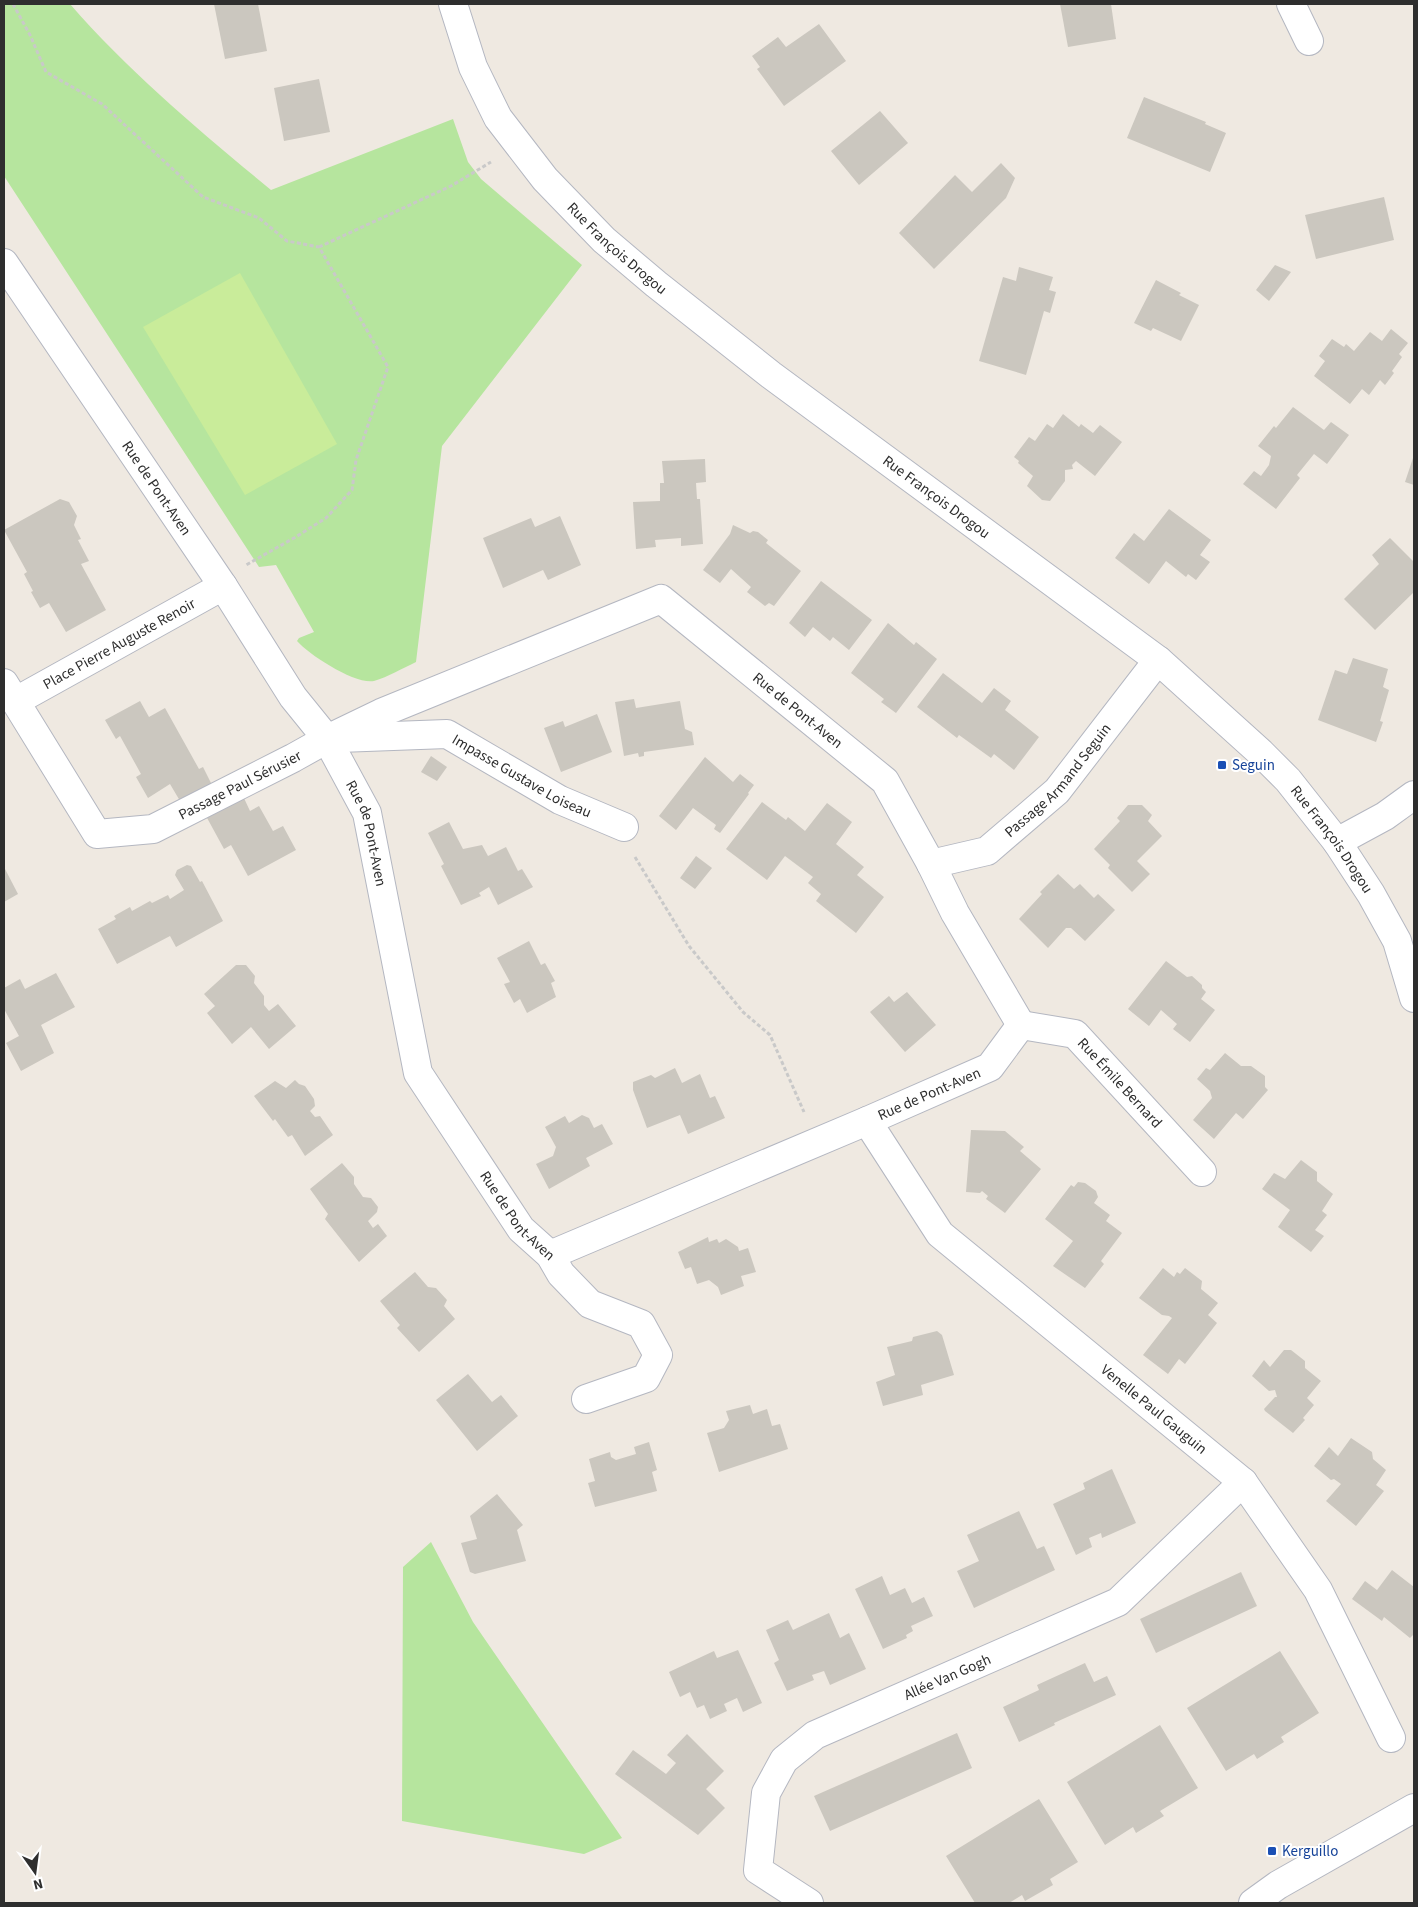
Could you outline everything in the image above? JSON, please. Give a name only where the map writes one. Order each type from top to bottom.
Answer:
[{"type":"street","name":"Rue François Drogou","points":[[453,4],[478,75],[498,118],[545,179],[604,240],[656,284],[771,375],[1158,660],[1261,752],[1288,780],[1337,842],[1371,894],[1397,942],[1414,998]]},
{"type":"street","points":[[1291,4],[1309,41]]},
{"type":"street","name":"Rue de Pont-Aven","points":[[4,263],[221,583],[293,697],[327,739],[367,813],[418,1072],[521,1229],[550,1255],[990,1067],[1021,1025],[955,913],[932,864],[884,781],[661,599],[381,714],[327,739]]},
{"type":"street","name":"Place Pierre Auguste Renoir","points":[[154,829],[97,834],[10,692],[221,583]]},
{"type":"street","name":"Passage Armand Seguin","points":[[932,864],[987,851],[1057,791],[1158,660]]},
{"type":"street","name":"Impasse Gustave Loiseau","points":[[327,739],[447,734],[560,800],[620,825]]},
{"type":"street","name":"Passage Paul Sérusier","points":[[154,829],[327,739]]},
{"type":"street","points":[[1337,842],[1385,816],[1414,795]]},
{"type":"street","name":"Rue Émile Bernard","points":[[1021,1025],[1075,1034],[1202,1172]]},
{"type":"street","name":"Venelle Paul Gauguin","points":[[867,1121],[940,1234],[1243,1482],[1318,1590],[1391,1738]]},
{"type":"street","points":[[550,1255],[561,1274],[590,1304],[641,1324],[658,1355],[646,1378],[586,1398]]},
{"type":"street","name":"Allée Van Gogh","points":[[809,1903],[758,1870],[766,1793],[784,1760],[815,1735],[1118,1602],[1243,1482]]},
{"type":"street","points":[[1253,1903],[1278,1885],[1414,1808]]},
{"type":"path","points":[[13,4],[30,35],[46,72],[102,104],[203,197],[259,218],[286,241],[319,247],[451,186],[518,145]]},
{"type":"path","points":[[221,583],[326,518],[352,490],[356,460],[388,367],[319,247]]},
{"type":"path","points":[[620,825],[648,880],[689,946],[743,1012],[770,1035],[818,1142]]},
{"type":"green space","points":[[4,4],[70,4],[142,78],[192,124],[271,190],[453,119],[468,162],[481,179],[582,265],[442,446],[416,662],[390,675],[374,681],[366,681],[333,668],[297,641],[299,638],[314,632],[276,565],[259,567],[4,176]]},
{"type":"green space","points":[[240,273],[337,444],[245,495],[143,327]]},
{"type":"green space","points":[[431,1542],[473,1622],[622,1838],[584,1854],[402,1821],[403,1567]]},
{"type":"building","points":[[214,4],[258,4],[267,51],[225,59]]},
{"type":"building","points":[[1060,4],[1111,4],[1116,39],[1068,47]]},
{"type":"building","points":[[819,24],[846,61],[784,106],[757,69],[760,67],[752,56],[778,37],[786,47]]},
{"type":"building","points":[[319,79],[330,132],[284,141],[274,88]]},
{"type":"building","points":[[1144,97],[1206,122],[1205,124],[1226,133],[1210,172],[1127,138]]},
{"type":"building","points":[[880,111],[908,143],[859,185],[831,151]]},
{"type":"building","points":[[1001,163],[1015,178],[1006,198],[934,269],[899,233],[955,175],[972,192]]},
{"type":"building","points":[[1384,197],[1394,240],[1316,259],[1305,215]]},
{"type":"building","points":[[1275,265],[1291,272],[1269,301],[1256,290]]},
{"type":"building","points":[[1019,267],[1053,277],[1049,290],[1056,292],[1050,313],[1044,311],[1026,375],[979,361],[1003,277],[1016,281]]},
{"type":"building","points":[[1156,280],[1199,305],[1181,341],[1153,328],[1151,331],[1134,323]]},
{"type":"building","points":[[1391,329],[1408,343],[1399,354],[1402,357],[1385,385],[1380,380],[1369,395],[1362,389],[1350,404],[1314,376],[1325,361],[1319,356],[1332,339],[1344,347],[1346,344],[1354,351],[1370,332],[1382,341]]},
{"type":"building","points":[[1293,407],[1324,430],[1331,422],[1349,435],[1327,464],[1314,454],[1297,475],[1300,478],[1276,509],[1243,484],[1254,471],[1261,476],[1269,465],[1271,456],[1258,446]]},
{"type":"building","points":[[1063,414],[1079,427],[1081,424],[1093,433],[1100,425],[1122,442],[1095,476],[1076,461],[1072,465],[1073,469],[1065,470],[1065,481],[1050,501],[1042,500],[1027,486],[1033,476],[1014,457],[1029,437],[1035,441],[1047,424],[1053,428]]},
{"type":"building","points":[[1414,455],[1414,485],[1405,482]]},
{"type":"building","points":[[705,459],[706,482],[696,483],[697,499],[700,499],[703,544],[681,546],[681,538],[655,540],[656,547],[636,549],[633,502],[660,501],[660,483],[664,483],[662,461]]},
{"type":"building","points":[[60,499],[69,502],[77,516],[74,525],[81,539],[78,540],[89,561],[81,564],[106,610],[66,632],[49,603],[40,608],[24,574],[27,572],[4,530]]},
{"type":"building","points":[[1169,509],[1211,540],[1200,555],[1210,562],[1196,580],[1188,574],[1186,577],[1166,561],[1149,584],[1115,558],[1134,533],[1144,541]]},
{"type":"building","points":[[560,516],[581,565],[548,580],[543,570],[503,588],[483,538],[531,518],[535,527]]},
{"type":"building","points":[[733,525],[750,533],[753,531],[758,532],[768,540],[766,543],[801,571],[774,606],[769,603],[765,606],[747,592],[751,587],[731,569],[720,583],[703,570],[730,534]]},
{"type":"building","points":[[1390,538],[1414,562],[1414,592],[1375,630],[1344,599],[1379,564],[1372,555]]},
{"type":"building","points":[[821,581],[872,620],[849,650],[833,637],[830,641],[813,627],[805,637],[789,623]]},
{"type":"building","points":[[888,623],[914,645],[916,642],[937,659],[896,713],[881,702],[884,699],[851,673]]},
{"type":"building","points":[[1353,658],[1388,669],[1383,687],[1389,690],[1380,721],[1383,722],[1376,742],[1318,720],[1335,670],[1347,674]]},
{"type":"building","points":[[943,673],[982,703],[994,688],[1011,701],[1005,710],[1039,737],[1014,770],[994,754],[991,758],[959,735],[957,738],[917,707]]},
{"type":"building","points":[[634,699],[636,708],[680,701],[685,729],[692,732],[694,745],[644,752],[644,756],[639,757],[638,753],[624,756],[615,702]]},
{"type":"building","points":[[140,701],[149,717],[165,708],[199,769],[203,767],[214,789],[183,806],[170,784],[148,798],[136,777],[141,774],[120,736],[116,739],[105,720]]},
{"type":"building","points":[[597,714],[612,752],[561,772],[544,728],[563,721],[565,727]]},
{"type":"building","points":[[431,756],[447,767],[437,781],[421,772]]},
{"type":"building","points":[[705,757],[733,782],[740,774],[754,785],[720,833],[714,829],[716,825],[693,808],[676,830],[659,816]]},
{"type":"building","points":[[243,796],[250,811],[259,806],[273,831],[283,826],[296,850],[248,876],[231,845],[224,849],[206,816]]},
{"type":"building","points":[[762,802],[786,820],[788,817],[805,831],[827,803],[852,822],[836,844],[864,867],[857,875],[884,897],[856,933],[816,901],[821,894],[808,883],[813,877],[785,856],[767,880],[726,849]]},
{"type":"building","points":[[1128,805],[1142,805],[1152,815],[1148,821],[1162,836],[1137,861],[1150,874],[1132,892],[1108,868],[1110,865],[1094,849],[1120,821],[1117,818]]},
{"type":"building","points":[[449,822],[463,849],[482,845],[488,856],[506,847],[518,871],[522,869],[533,887],[498,905],[489,887],[479,893],[481,896],[461,905],[441,866],[444,864],[428,833]]},
{"type":"building","points":[[696,856],[712,868],[695,889],[680,878]]},
{"type":"building","points":[[187,865],[191,866],[200,882],[202,881],[223,921],[176,947],[170,936],[117,964],[98,929],[116,919],[114,916],[130,907],[132,911],[150,901],[152,903],[168,895],[170,899],[184,890],[175,875],[177,870]]},
{"type":"building","points":[[4,867],[18,894],[4,902]]},
{"type":"building","points":[[1058,874],[1074,889],[1080,884],[1094,898],[1098,894],[1115,910],[1085,941],[1071,928],[1066,928],[1048,948],[1019,919],[1042,894],[1040,892]]},
{"type":"building","points":[[529,941],[541,965],[545,963],[555,981],[551,983],[556,997],[527,1013],[520,999],[514,1003],[504,984],[510,982],[497,958]]},
{"type":"building","points":[[1166,961],[1187,977],[1192,976],[1202,985],[1206,992],[1201,999],[1215,1010],[1190,1042],[1173,1029],[1177,1024],[1161,1010],[1149,1026],[1128,1009]]},
{"type":"building","points":[[236,965],[246,965],[255,976],[254,983],[264,996],[264,1005],[269,1011],[278,1004],[296,1026],[269,1049],[251,1027],[232,1044],[207,1013],[215,1006],[204,994]]},
{"type":"building","points":[[56,973],[75,1007],[41,1025],[54,1053],[21,1071],[6,1043],[19,1036],[4,1009],[4,988],[20,979],[25,989]]},
{"type":"building","points":[[907,992],[936,1025],[905,1052],[870,1012],[889,996],[894,1002]]},
{"type":"building","points":[[1225,1053],[1241,1066],[1251,1066],[1265,1076],[1265,1087],[1268,1090],[1243,1119],[1236,1113],[1214,1139],[1193,1120],[1212,1098],[1210,1091],[1197,1079],[1206,1068],[1210,1070]]},
{"type":"building","points":[[675,1068],[682,1083],[700,1074],[710,1098],[715,1096],[725,1118],[688,1134],[680,1115],[647,1128],[633,1090],[633,1082],[651,1075],[655,1078]]},
{"type":"building","points":[[295,1080],[305,1086],[314,1099],[315,1106],[310,1111],[315,1117],[320,1116],[333,1135],[305,1156],[292,1135],[288,1137],[254,1096],[275,1081],[286,1088]]},
{"type":"building","points":[[582,1115],[589,1118],[594,1128],[602,1124],[613,1144],[586,1158],[590,1166],[549,1189],[536,1164],[553,1156],[556,1147],[545,1127],[565,1116],[569,1123]]},
{"type":"building","points":[[971,1130],[1005,1131],[1024,1147],[1020,1151],[1041,1169],[1005,1213],[986,1199],[988,1196],[982,1191],[980,1193],[966,1192]]},
{"type":"building","points":[[1301,1160],[1317,1172],[1317,1181],[1333,1194],[1322,1211],[1327,1215],[1315,1230],[1324,1236],[1311,1252],[1278,1227],[1290,1210],[1262,1189],[1274,1173],[1285,1179]]},
{"type":"building","points":[[342,1163],[354,1177],[354,1184],[363,1197],[371,1198],[378,1207],[377,1212],[368,1221],[373,1228],[378,1224],[387,1236],[359,1262],[325,1219],[328,1214],[310,1189]]},
{"type":"building","points":[[1078,1182],[1085,1183],[1096,1191],[1098,1197],[1094,1203],[1110,1215],[1106,1221],[1122,1233],[1101,1261],[1104,1264],[1085,1288],[1053,1266],[1073,1241],[1045,1219],[1071,1185],[1074,1187]]},
{"type":"building","points":[[708,1237],[709,1242],[717,1239],[719,1243],[726,1239],[738,1247],[739,1251],[748,1248],[756,1272],[741,1276],[744,1286],[721,1295],[718,1287],[709,1280],[697,1284],[691,1267],[685,1269],[678,1252]]},
{"type":"building","points":[[1163,1268],[1174,1277],[1177,1272],[1180,1274],[1185,1268],[1202,1281],[1201,1289],[1218,1303],[1208,1315],[1217,1323],[1185,1364],[1179,1359],[1168,1374],[1143,1355],[1172,1318],[1162,1315],[1139,1298]]},
{"type":"building","points":[[415,1272],[428,1287],[436,1288],[447,1300],[444,1306],[455,1319],[419,1352],[397,1328],[400,1325],[380,1301]]},
{"type":"building","points":[[937,1331],[942,1335],[954,1375],[921,1385],[923,1395],[883,1406],[876,1382],[895,1375],[887,1347],[912,1341],[913,1337]]},
{"type":"building","points":[[1284,1350],[1291,1350],[1305,1361],[1305,1368],[1321,1381],[1307,1398],[1314,1405],[1303,1418],[1305,1420],[1293,1433],[1264,1409],[1277,1397],[1275,1390],[1269,1391],[1252,1376],[1264,1360],[1270,1367]]},
{"type":"building","points":[[468,1374],[492,1402],[501,1395],[518,1416],[477,1451],[436,1400]]},
{"type":"building","points":[[750,1405],[753,1414],[767,1409],[772,1426],[780,1424],[788,1449],[719,1472],[707,1433],[724,1428],[729,1420],[726,1411]]},
{"type":"building","points":[[1351,1438],[1372,1452],[1373,1459],[1386,1470],[1376,1485],[1384,1491],[1356,1526],[1326,1501],[1341,1484],[1334,1479],[1331,1480],[1314,1466],[1329,1447],[1338,1456]]},
{"type":"building","points":[[649,1442],[657,1470],[652,1472],[657,1491],[595,1507],[588,1483],[595,1481],[589,1459],[610,1452],[611,1457],[616,1460],[636,1454],[634,1447]]},
{"type":"building","points":[[1112,1469],[1136,1523],[1102,1538],[1101,1533],[1089,1538],[1092,1547],[1076,1555],[1053,1504],[1085,1489],[1083,1483]]},
{"type":"building","points":[[497,1494],[523,1525],[517,1530],[526,1561],[475,1574],[470,1572],[461,1543],[477,1539],[470,1516]]},
{"type":"building","points":[[1019,1511],[1037,1549],[1044,1546],[1055,1570],[974,1608],[957,1571],[979,1561],[967,1535]]},
{"type":"building","points":[[1392,1570],[1414,1587],[1414,1634],[1410,1638],[1384,1617],[1382,1621],[1352,1599],[1365,1581],[1377,1590]]},
{"type":"building","points":[[1241,1572],[1257,1606],[1156,1653],[1140,1619]]},
{"type":"building","points":[[882,1576],[890,1595],[905,1588],[912,1603],[924,1597],[933,1616],[911,1626],[913,1631],[906,1635],[907,1638],[883,1649],[855,1589]]},
{"type":"building","points":[[829,1613],[840,1638],[849,1633],[866,1669],[830,1685],[824,1671],[812,1675],[814,1680],[787,1691],[774,1663],[779,1660],[766,1630],[788,1620],[793,1630]]},
{"type":"building","points":[[738,1650],[762,1703],[743,1712],[737,1698],[724,1704],[727,1711],[710,1719],[704,1705],[697,1708],[690,1692],[680,1697],[669,1672],[714,1651],[717,1658]]},
{"type":"building","points":[[1280,1651],[1319,1713],[1281,1737],[1284,1742],[1257,1759],[1254,1754],[1226,1771],[1187,1708]]},
{"type":"building","points":[[1085,1663],[1094,1682],[1107,1676],[1116,1695],[1054,1723],[1055,1725],[1019,1742],[1003,1707],[1039,1690],[1037,1685]]},
{"type":"building","points":[[1160,1725],[1198,1788],[1160,1811],[1164,1816],[1136,1833],[1133,1827],[1105,1845],[1067,1782]]},
{"type":"building","points":[[957,1733],[972,1768],[830,1831],[814,1796]]},
{"type":"building","points":[[687,1734],[724,1771],[706,1789],[725,1808],[698,1835],[615,1774],[633,1750],[666,1774],[676,1763],[667,1755]]},
{"type":"building","points":[[1039,1799],[1078,1862],[1050,1879],[1053,1885],[1025,1901],[1022,1895],[1009,1903],[975,1903],[946,1856]]},
{"type":"place","name":"Seguin","points":[[1222,765]]},
{"type":"place","name":"Kerguillo","points":[[1272,1851]]}]
